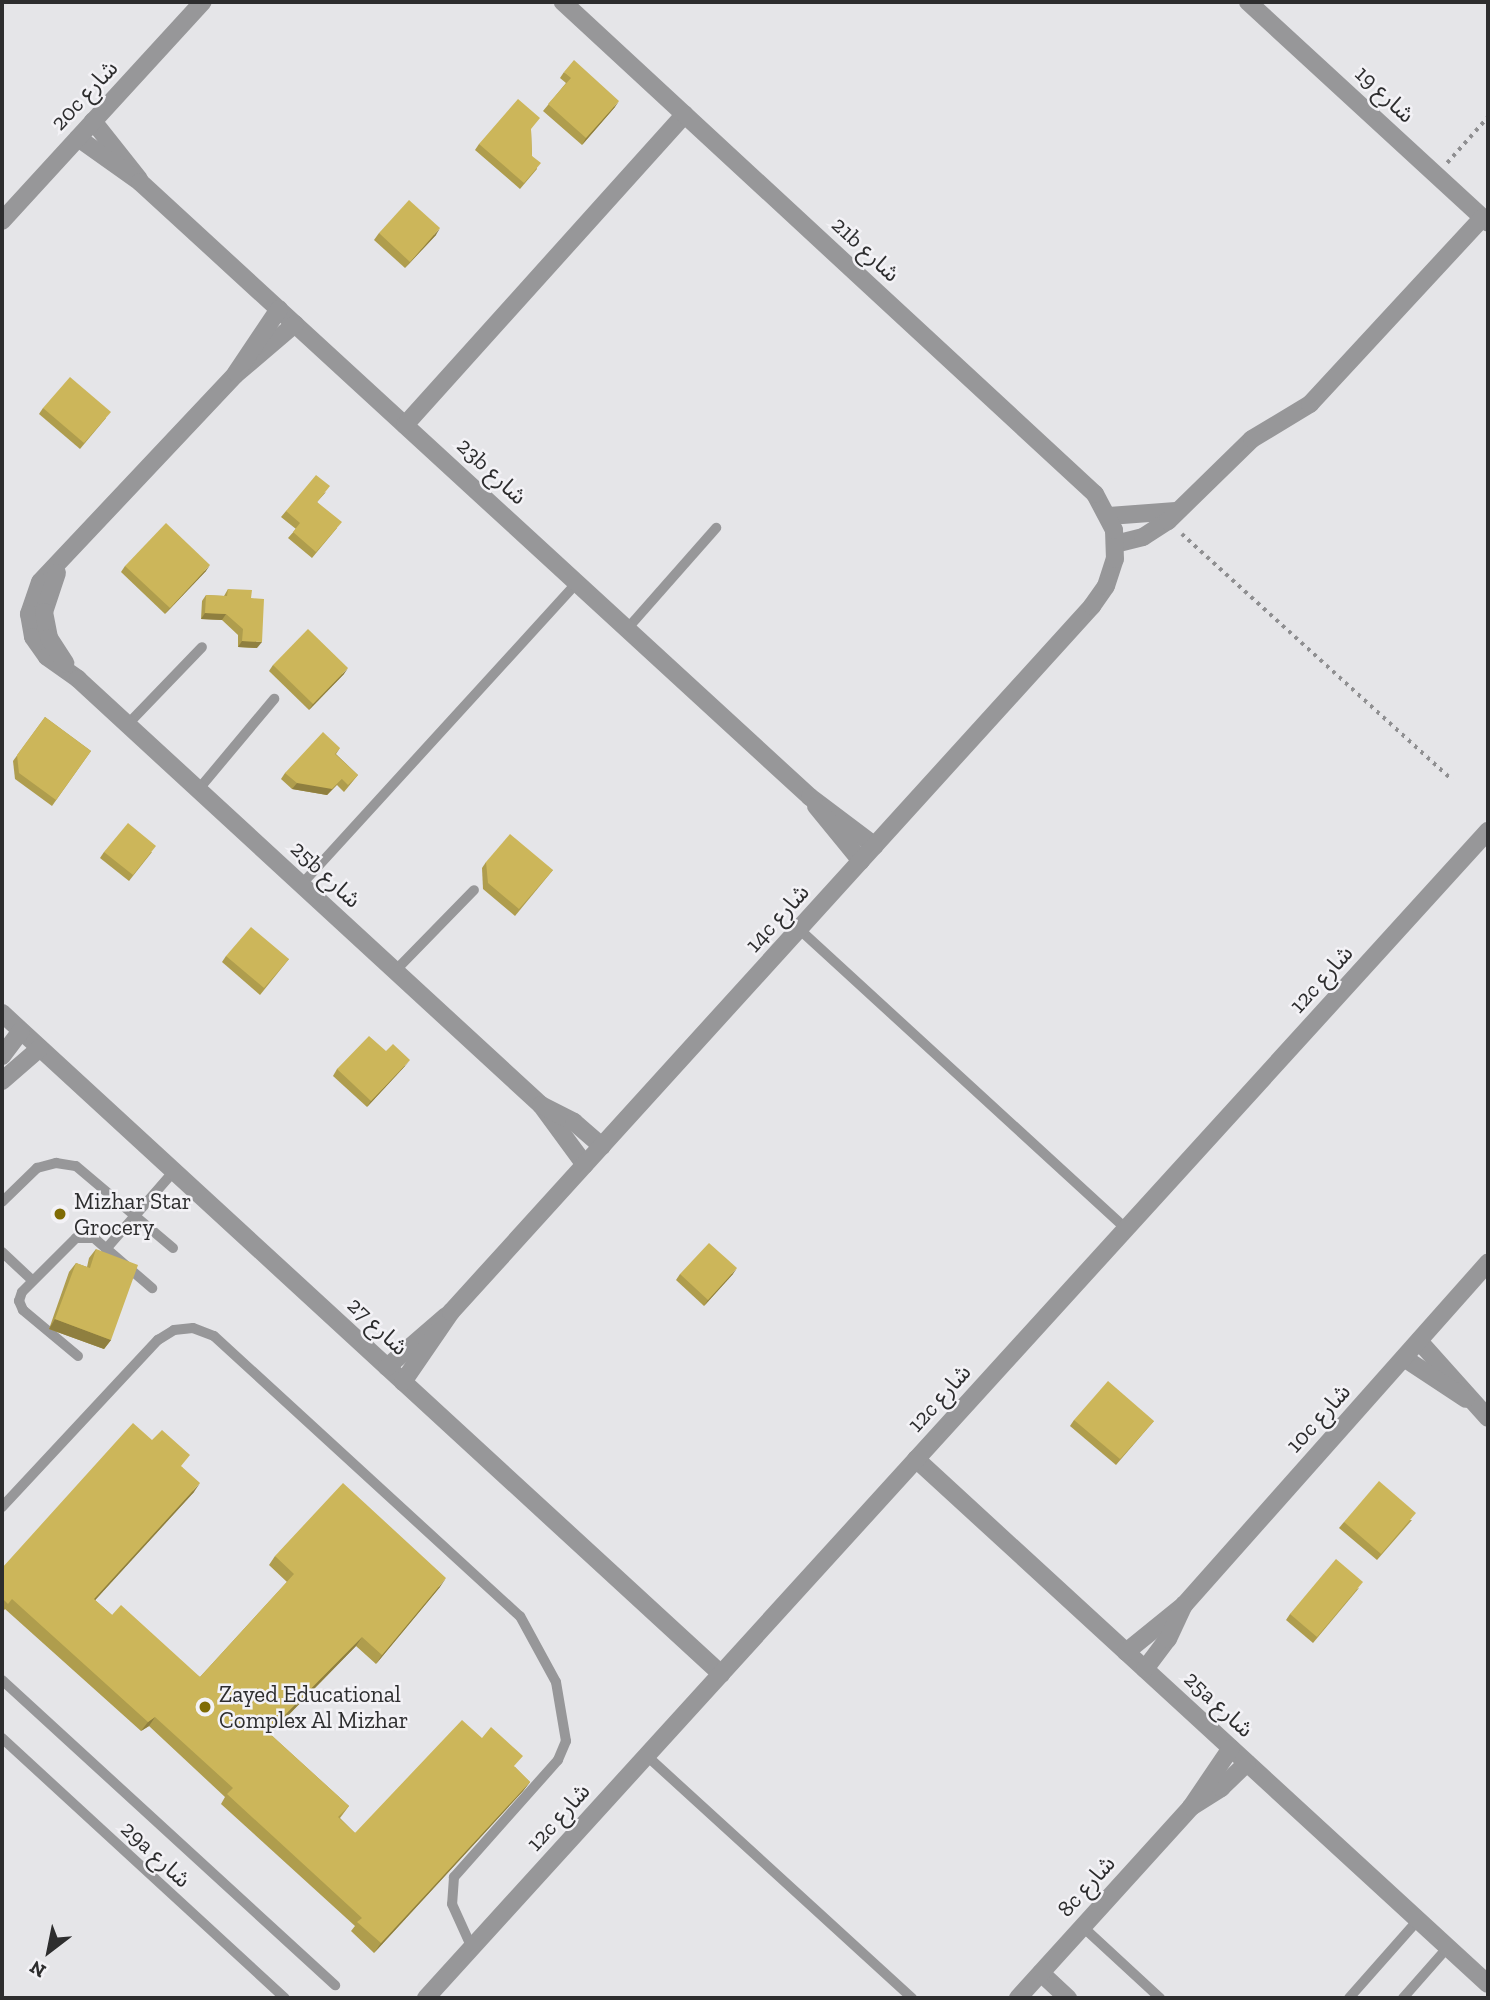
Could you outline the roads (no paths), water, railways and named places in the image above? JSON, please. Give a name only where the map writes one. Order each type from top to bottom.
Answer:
[{"type":"street","name":"21b شارع","points":[[564,2],[1095,494],[1109,516],[1115,544]]},
{"type":"street","name":"شارع 19","points":[[1248,2],[1485,220]]},
{"type":"street","name":"20c شارع","points":[[2,221],[196,4]]},
{"type":"street","points":[[405,425],[685,114]]},
{"type":"street","name":"23b شارع","points":[[93,121],[140,182]]},
{"type":"street","name":"23b شارع","points":[[78,138],[140,182],[810,797],[875,845]]},
{"type":"street","points":[[1115,544],[1143,537],[1174,516],[1252,439],[1310,404],[1485,220]]},
{"type":"street","name":"25b شارع","points":[[235,375],[279,309]]},
{"type":"street","name":"25b شارع","points":[[295,324],[235,375],[68,556],[49,587],[44,612],[49,638],[78,680],[541,1105],[585,1166]]},
{"type":"street","points":[[1109,516],[1174,516]]},
{"type":"street","name":"14c شارع","points":[[403,1382],[452,1312],[1100,597],[1112,573],[1115,544]]},
{"type":"street","name":"23b شارع","points":[[810,797],[861,861]]},
{"type":"street","name":"12c شارع","points":[[426,1998],[1488,831]]},
{"type":"street","name":"شارع 27","points":[[2,1013],[721,1674]]},
{"type":"street","points":[[2,1056],[21,1031]]},
{"type":"street","points":[[2,1081],[40,1048]]},
{"type":"street","name":"25b شارع","points":[[541,1105],[574,1122],[602,1146]]},
{"type":"street","name":"10c شارع","points":[[1126,1652],[1184,1605],[1488,1263]]},
{"type":"street","name":"14c شارع","points":[[387,1367],[452,1312]]},
{"type":"street","points":[[1419,1341],[1469,1400],[1488,1418]]},
{"type":"street","points":[[1404,1358],[1469,1400]]},
{"type":"street","name":"25a شارع","points":[[916,1459],[1488,1984]]},
{"type":"street","name":"10c شارع","points":[[1145,1669],[1168,1639],[1184,1605]]},
{"type":"street","name":"8c شارع","points":[[1018,1998],[1191,1807],[1231,1748]]},
{"type":"street","name":"8c شارع","points":[[1191,1807],[1221,1788],[1247,1763]]},
{"type":"street","points":[[1041,1973],[1068,1998]]},
{"type":"lane","points":[[627,629],[716,528]]},
{"type":"lane","points":[[302,885],[577,583]]},
{"type":"lane","points":[[127,725],[202,647]]},
{"type":"lane","points":[[198,790],[274,699]]},
{"type":"lane","points":[[395,971],[474,890]]},
{"type":"lane","points":[[799,929],[1126,1228]]},
{"type":"lane","points":[[2,1202],[28,1173],[46,1164],[66,1164],[85,1171],[173,1248]]},
{"type":"lane","points":[[106,1248],[174,1171]]},
{"type":"lane","points":[[78,1356],[20,1306],[22,1292],[80,1236],[90,1236],[152,1288]]},
{"type":"lane","points":[[2,1252],[33,1281]]},
{"type":"lane","points":[[2,1507],[158,1340],[174,1330],[193,1328],[214,1336],[520,1616],[556,1682],[566,1741],[558,1760],[454,1877],[452,1904],[471,1948]]},
{"type":"lane","points":[[2,1680],[335,1984]]},
{"type":"lane","name":"29a شارع","points":[[2,1738],[285,1998]]},
{"type":"lane","points":[[647,1755],[912,1998]]},
{"type":"lane","points":[[1349,1998],[1418,1920]]},
{"type":"lane","points":[[1083,1927],[1160,1998]]},
{"type":"lane","points":[[1403,1998],[1448,1947]]},
{"type":"place","name":"Mizhar Star Grocery","points":[[60,1214]]},
{"type":"place","name":"Zayed Educational Complex Al Mizhar","points":[[205,1707]]}]
